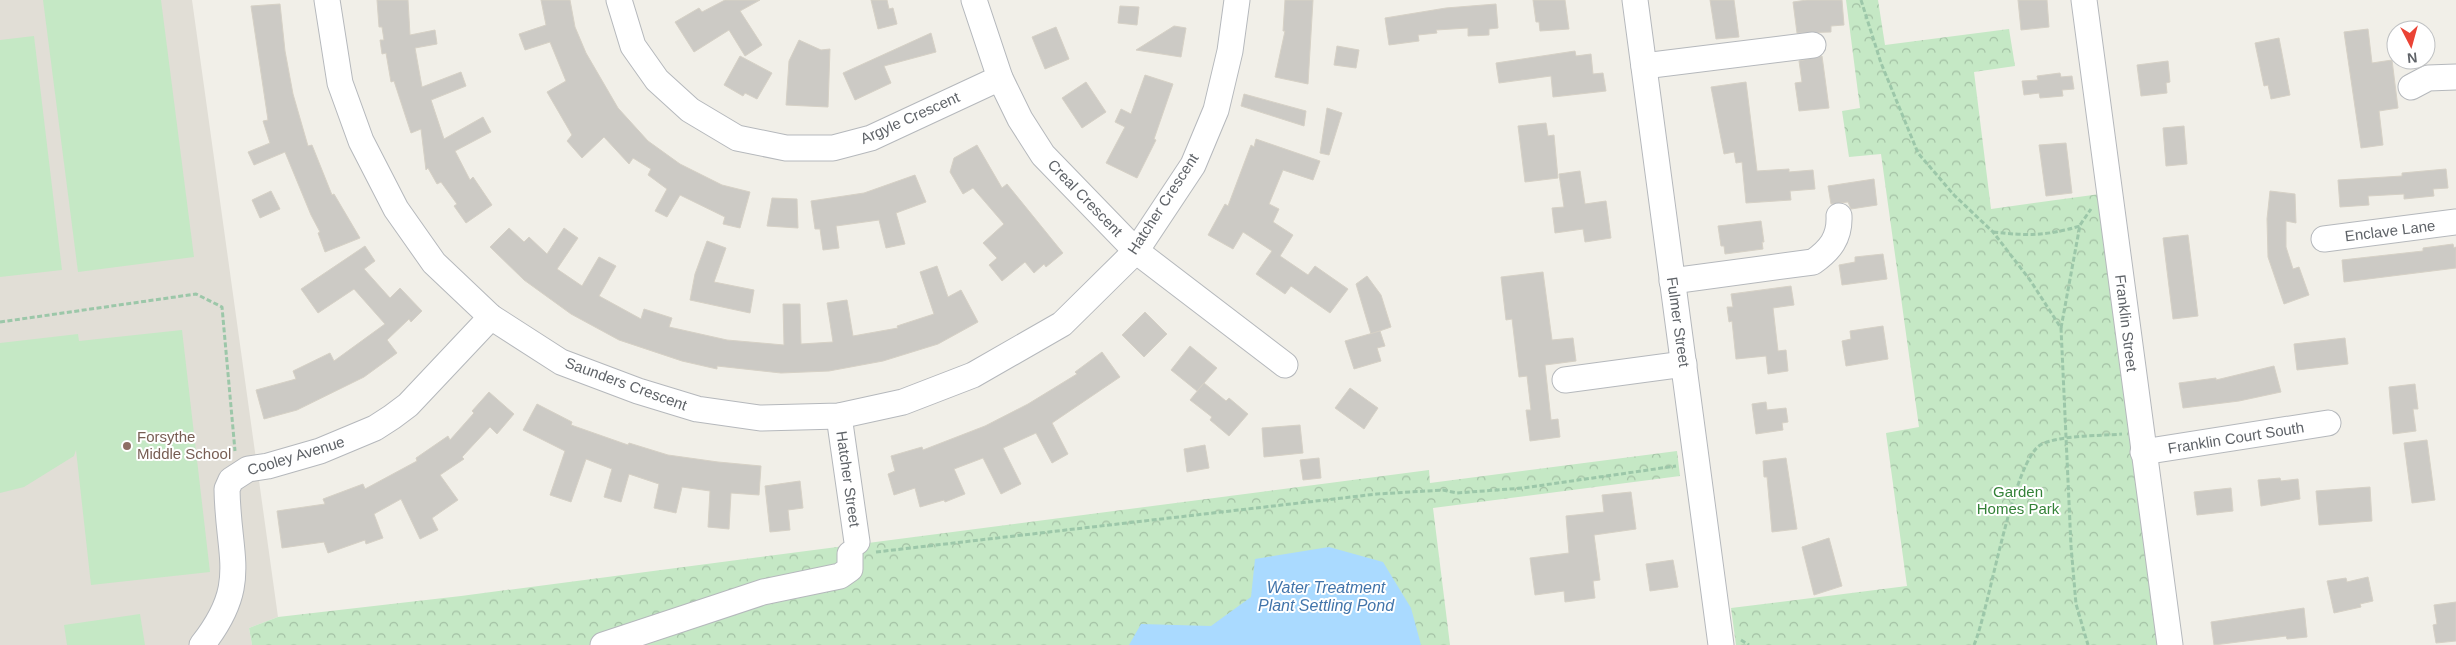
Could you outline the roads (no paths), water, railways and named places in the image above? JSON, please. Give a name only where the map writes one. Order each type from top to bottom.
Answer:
[{"type":"street","name":"Saunders Crescent","points":[[327,0],[340,84],[361,141],[396,209],[434,263],[491,317],[561,362],[638,391],[697,409],[760,418],[839,416]]},
{"type":"street","name":"Argyle Crescent","points":[[619,0],[633,46],[657,80],[690,110],[737,138],[786,148],[833,148],[871,138],[1000,78]]},
{"type":"street","name":"Creal Crescent","points":[[974,0],[1000,78],[1020,119],[1043,155],[1136,251],[1285,365]]},
{"type":"street","name":"Hatcher Crescent","points":[[839,416],[903,402],[973,376],[1062,324],[1136,251],[1193,165],[1216,110],[1230,51],[1237,0]]},
{"type":"street","name":"Fulmer Street","points":[[1635,0],[1720,645]]},
{"type":"street","name":"Franklin Street","points":[[2084,0],[2170,645]]},
{"type":"street","points":[[1644,66],[1813,45]]},
{"type":"street","points":[[2412,87],[2428,78],[2456,77]]},
{"type":"street","points":[[1672,281],[1813,262],[1826,254],[1840,231],[1838,216]]},
{"type":"street","name":"Enclave Lane","points":[[2324,239],[2456,222]]},
{"type":"street","name":"Cooley Avenue","points":[[202,645],[224,614],[233,590],[234,563],[227,490],[231,480],[248,469],[268,466],[320,451],[375,428],[408,404],[491,317]]},
{"type":"street","points":[[1564,380],[1684,364]]},
{"type":"street","name":"Hatcher Street","points":[[603,645],[763,592],[840,576],[850,569],[862,549],[839,416]]},
{"type":"street","name":"Franklin Court South","points":[[2142,443],[2328,423]]},
{"type":"water","name":"Water Treatment Plant Settling Pond","points":[[1329,547],[1383,562],[1411,608],[1421,645],[1129,645],[1141,624],[1211,626],[1251,597],[1255,559]]},
{"type":"place","name":"Forsythe Middle School","points":[[127,446]]},
{"type":"park label","name":"Garden Homes Park","points":[[2018,500]]}]
